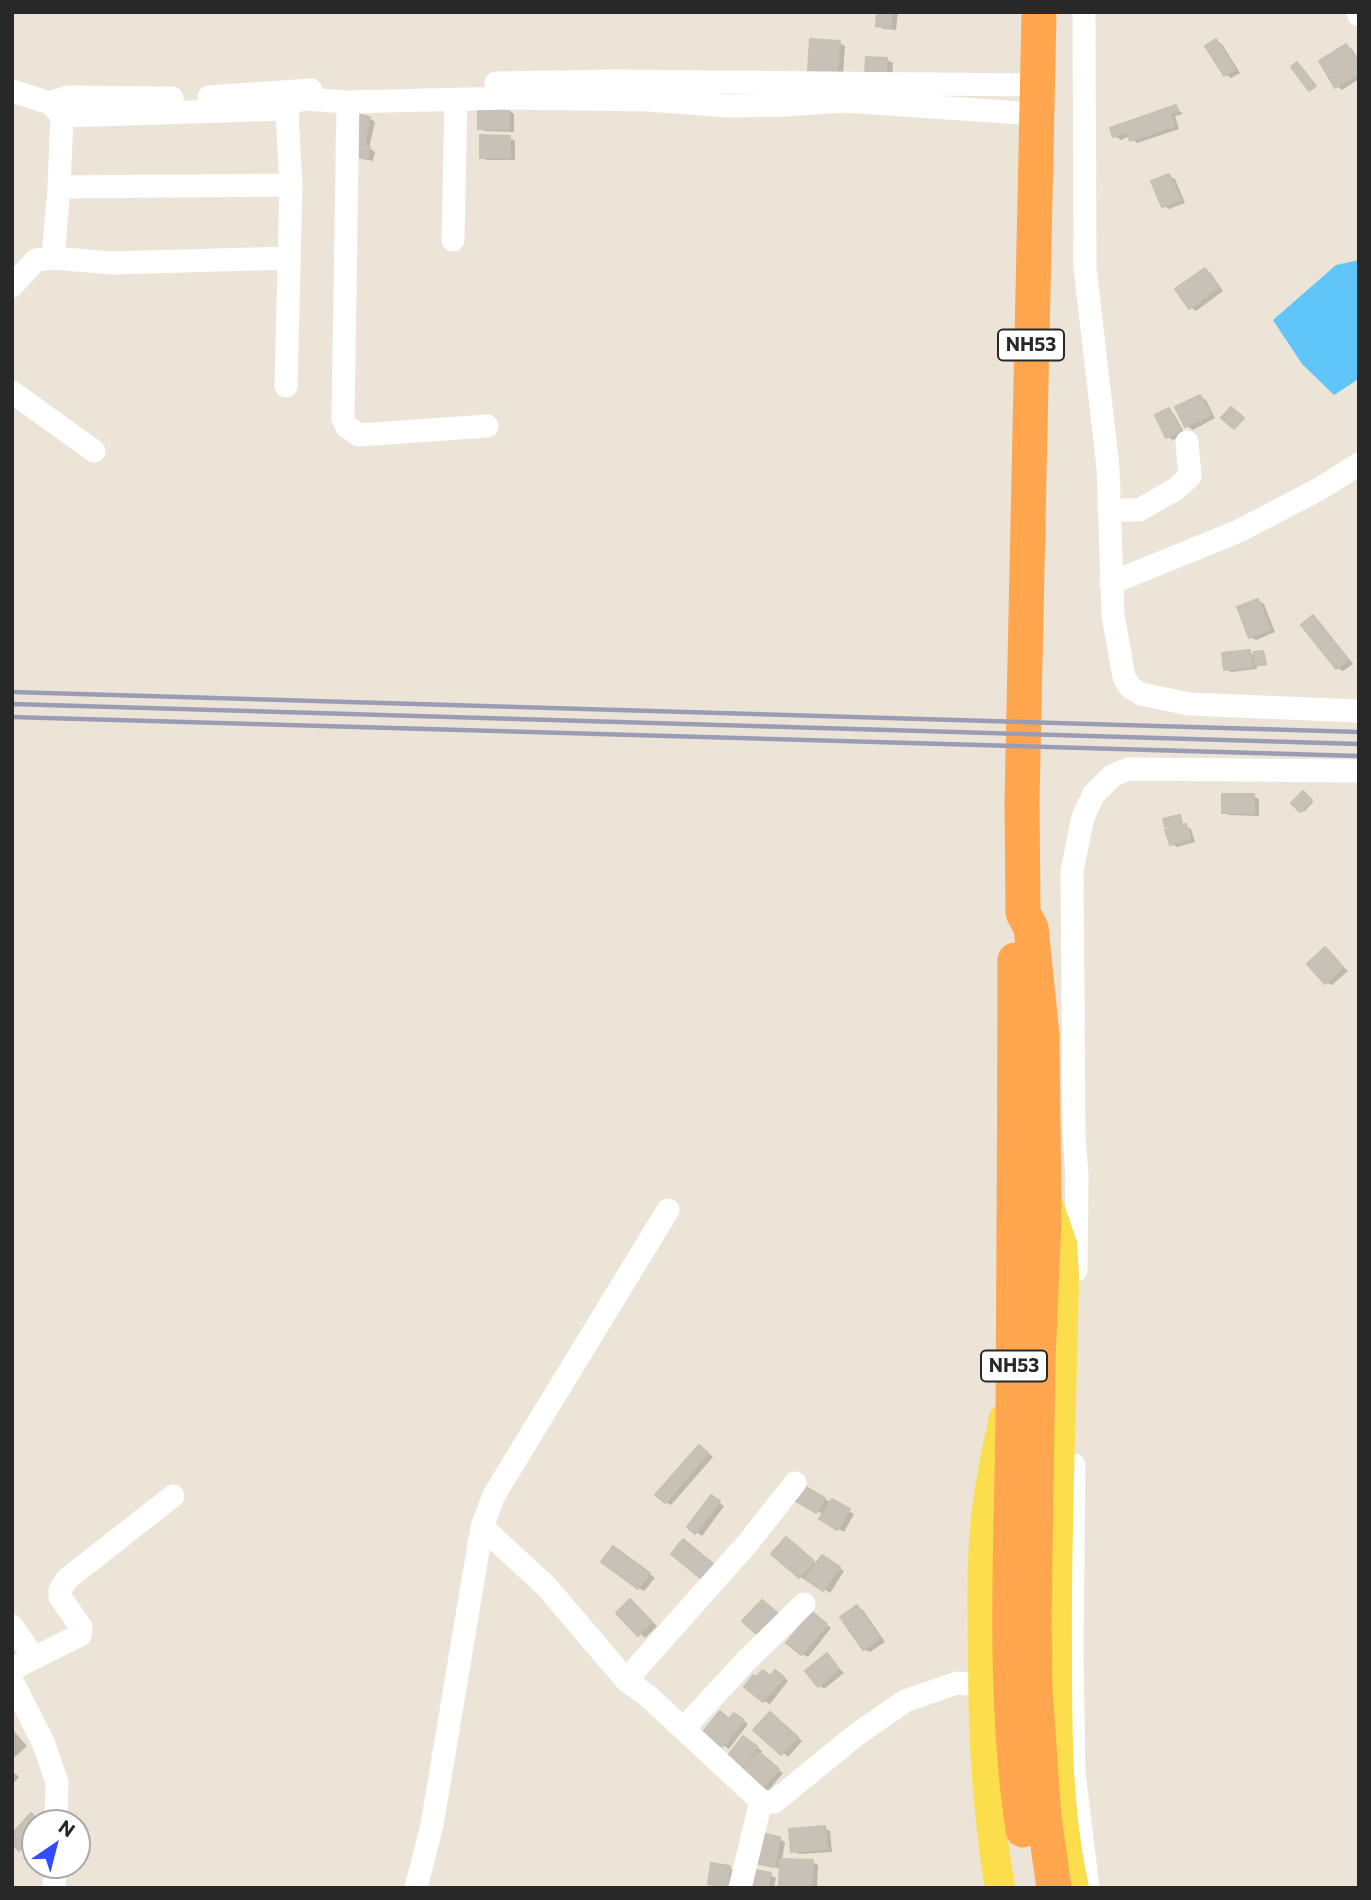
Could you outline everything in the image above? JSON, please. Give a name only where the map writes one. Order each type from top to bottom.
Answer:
[{"type":"highway","name":"NH53","points":[[1032,1888],[1034,1619],[1043,1191],[1042,1035],[1031,928],[1023,913],[1022,800],[1039,12]]},
{"type":"highway","name":"NH53","points":[[1023,913],[1015,928],[1010,1688],[1016,1777],[1033,1819],[1054,1888]]},
{"type":"main road","points":[[1043,1191],[1062,1244],[1064,1275],[1056,1589],[1057,1689],[1059,1787],[1066,1851],[1074,1888]]},
{"type":"main road","points":[[1000,1888],[992,1841],[985,1756],[985,1531],[993,1467],[1014,1373]]},
{"type":"street","points":[[1084,12],[1085,268],[1108,467],[1113,615],[1124,677],[1130,687],[1141,694],[1179,702],[1215,706],[1248,705],[1359,711]]},
{"type":"street","points":[[286,101],[363,86],[614,81],[1036,99]]},
{"type":"street","points":[[12,92],[56,110],[305,99],[348,102],[456,99],[648,100],[729,106],[844,101],[1036,99]]},
{"type":"street","points":[[453,240],[456,99]]},
{"type":"street","points":[[286,101],[290,185],[286,386]]},
{"type":"street","points":[[348,102],[343,419],[347,427],[359,435],[487,426]]},
{"type":"street","points":[[53,258],[59,187],[56,110]]},
{"type":"street","points":[[59,187],[290,185]]},
{"type":"street","points":[[12,286],[37,260],[53,258],[112,263],[289,258]]},
{"type":"street","points":[[12,392],[94,451]]},
{"type":"street","points":[[1109,510],[1139,510],[1176,489],[1190,476],[1187,442]]},
{"type":"street","points":[[1111,583],[1239,531],[1321,488],[1359,464]]},
{"type":"street","points":[[1088,1888],[1074,1773],[1072,1652],[1077,1174],[1074,1135],[1072,871],[1083,817],[1094,794],[1112,776],[1128,769],[1359,771]]},
{"type":"street","points":[[416,1888],[432,1825],[482,1527],[494,1495],[668,1210]]},
{"type":"street","points":[[626,1680],[747,1544],[795,1483]]},
{"type":"street","points":[[12,1669],[76,1639],[82,1631],[60,1597],[60,1590],[67,1579],[173,1496]]},
{"type":"street","points":[[482,1527],[546,1586],[626,1680],[684,1728],[761,1801],[774,1802],[856,1735],[905,1701],[957,1683],[983,1685]]},
{"type":"street","points":[[684,1728],[804,1604]]},
{"type":"street","points":[[12,1626],[34,1658]]},
{"type":"street","points":[[12,1681],[43,1742],[57,1782],[56,1809]]},
{"type":"street","points":[[740,1888],[761,1801]]},
{"type":"water","points":[[1359,260],[1359,377],[1334,395],[1302,364],[1273,320],[1336,265]]},
{"type":"building","points":[[877,12],[892,12],[890,28],[876,26]]},
{"type":"building","points":[[810,39],[840,41],[837,73],[808,71]]},
{"type":"building","points":[[1216,39],[1235,69],[1224,76],[1205,46]]},
{"type":"building","points":[[1346,44],[1359,64],[1359,73],[1335,88],[1319,61]]},
{"type":"building","points":[[866,57],[887,58],[886,76],[865,74]]},
{"type":"building","points":[[1297,62],[1316,86],[1309,91],[1291,67]]},
{"type":"building","points":[[1176,105],[1178,111],[1170,113],[1174,126],[1130,141],[1127,132],[1113,137],[1110,128]]},
{"type":"building","points":[[478,108],[509,109],[509,129],[478,129]]},
{"type":"building","points":[[357,114],[370,117],[364,145],[370,147],[367,159],[348,155]]},
{"type":"building","points":[[480,135],[510,136],[510,158],[480,158]]},
{"type":"building","points":[[1169,174],[1180,200],[1162,207],[1151,181]]},
{"type":"building","points":[[1205,268],[1219,287],[1189,309],[1175,289]]},
{"type":"building","points":[[1200,395],[1211,415],[1185,427],[1175,407]]},
{"type":"building","points":[[1231,407],[1244,418],[1234,429],[1221,418]]},
{"type":"building","points":[[1169,408],[1180,431],[1166,438],[1155,415]]},
{"type":"building","points":[[1258,599],[1270,629],[1249,638],[1237,607]]},
{"type":"building","points":[[1313,615],[1348,660],[1336,669],[1301,625]]},
{"type":"building","points":[[1250,650],[1252,667],[1224,670],[1222,653]]},
{"type":"building","points":[[1263,651],[1265,664],[1256,666],[1254,652]]},
{"type":"building","points":[[1303,791],[1312,800],[1300,812],[1291,803]]},
{"type":"building","points":[[1222,794],[1254,794],[1254,813],[1222,813]]},
{"type":"building","points":[[1180,815],[1182,823],[1165,827],[1163,819]]},
{"type":"building","points":[[1186,824],[1190,839],[1170,845],[1165,830]]},
{"type":"building","points":[[1325,947],[1343,967],[1325,984],[1307,964]]},
{"type":"building","points":[[699,1445],[708,1453],[665,1503],[655,1495]]},
{"type":"building","points":[[803,1485],[825,1498],[816,1513],[794,1500]]},
{"type":"building","points":[[711,1495],[720,1501],[695,1534],[687,1527]]},
{"type":"building","points":[[832,1499],[850,1509],[837,1530],[819,1519]]},
{"type":"building","points":[[786,1537],[814,1561],[799,1578],[771,1554]]},
{"type":"building","points":[[683,1539],[717,1567],[705,1582],[671,1554]]},
{"type":"building","points":[[613,1546],[650,1573],[638,1589],[601,1562]]},
{"type":"building","points":[[822,1555],[840,1567],[823,1591],[805,1579]]},
{"type":"building","points":[[630,1599],[652,1622],[638,1636],[616,1613]]},
{"type":"building","points":[[762,1600],[781,1616],[761,1638],[742,1621]]},
{"type":"building","points":[[857,1605],[880,1638],[863,1650],[840,1617]]},
{"type":"building","points":[[812,1612],[827,1624],[801,1655],[786,1643]]},
{"type":"building","points":[[827,1653],[839,1669],[818,1687],[805,1671]]},
{"type":"building","points":[[763,1670],[770,1676],[775,1670],[784,1677],[763,1702],[744,1687],[753,1675],[756,1677]]},
{"type":"building","points":[[720,1711],[729,1719],[734,1713],[744,1720],[722,1747],[703,1732]]},
{"type":"building","points":[[770,1712],[798,1737],[781,1755],[753,1730]]},
{"type":"building","points":[[743,1736],[758,1747],[740,1769],[726,1758]]},
{"type":"building","points":[[759,1752],[779,1769],[761,1789],[741,1772]]},
{"type":"building","points":[[21,1824],[19,1851],[12,1844],[12,1834]]},
{"type":"building","points":[[825,1826],[827,1849],[791,1852],[789,1829]]},
{"type":"building","points":[[756,1832],[780,1837],[774,1867],[750,1862]]},
{"type":"building","points":[[780,1859],[813,1860],[811,1888],[779,1887]]},
{"type":"building","points":[[711,1863],[730,1866],[727,1887],[708,1884]]},
{"type":"building","points":[[750,1869],[771,1873],[768,1888],[746,1888]]},
{"type":"railway","points":[[12,692],[1359,732]]},
{"type":"railway","points":[[12,704],[1359,744]]},
{"type":"railway","points":[[12,717],[1359,756]]}]
